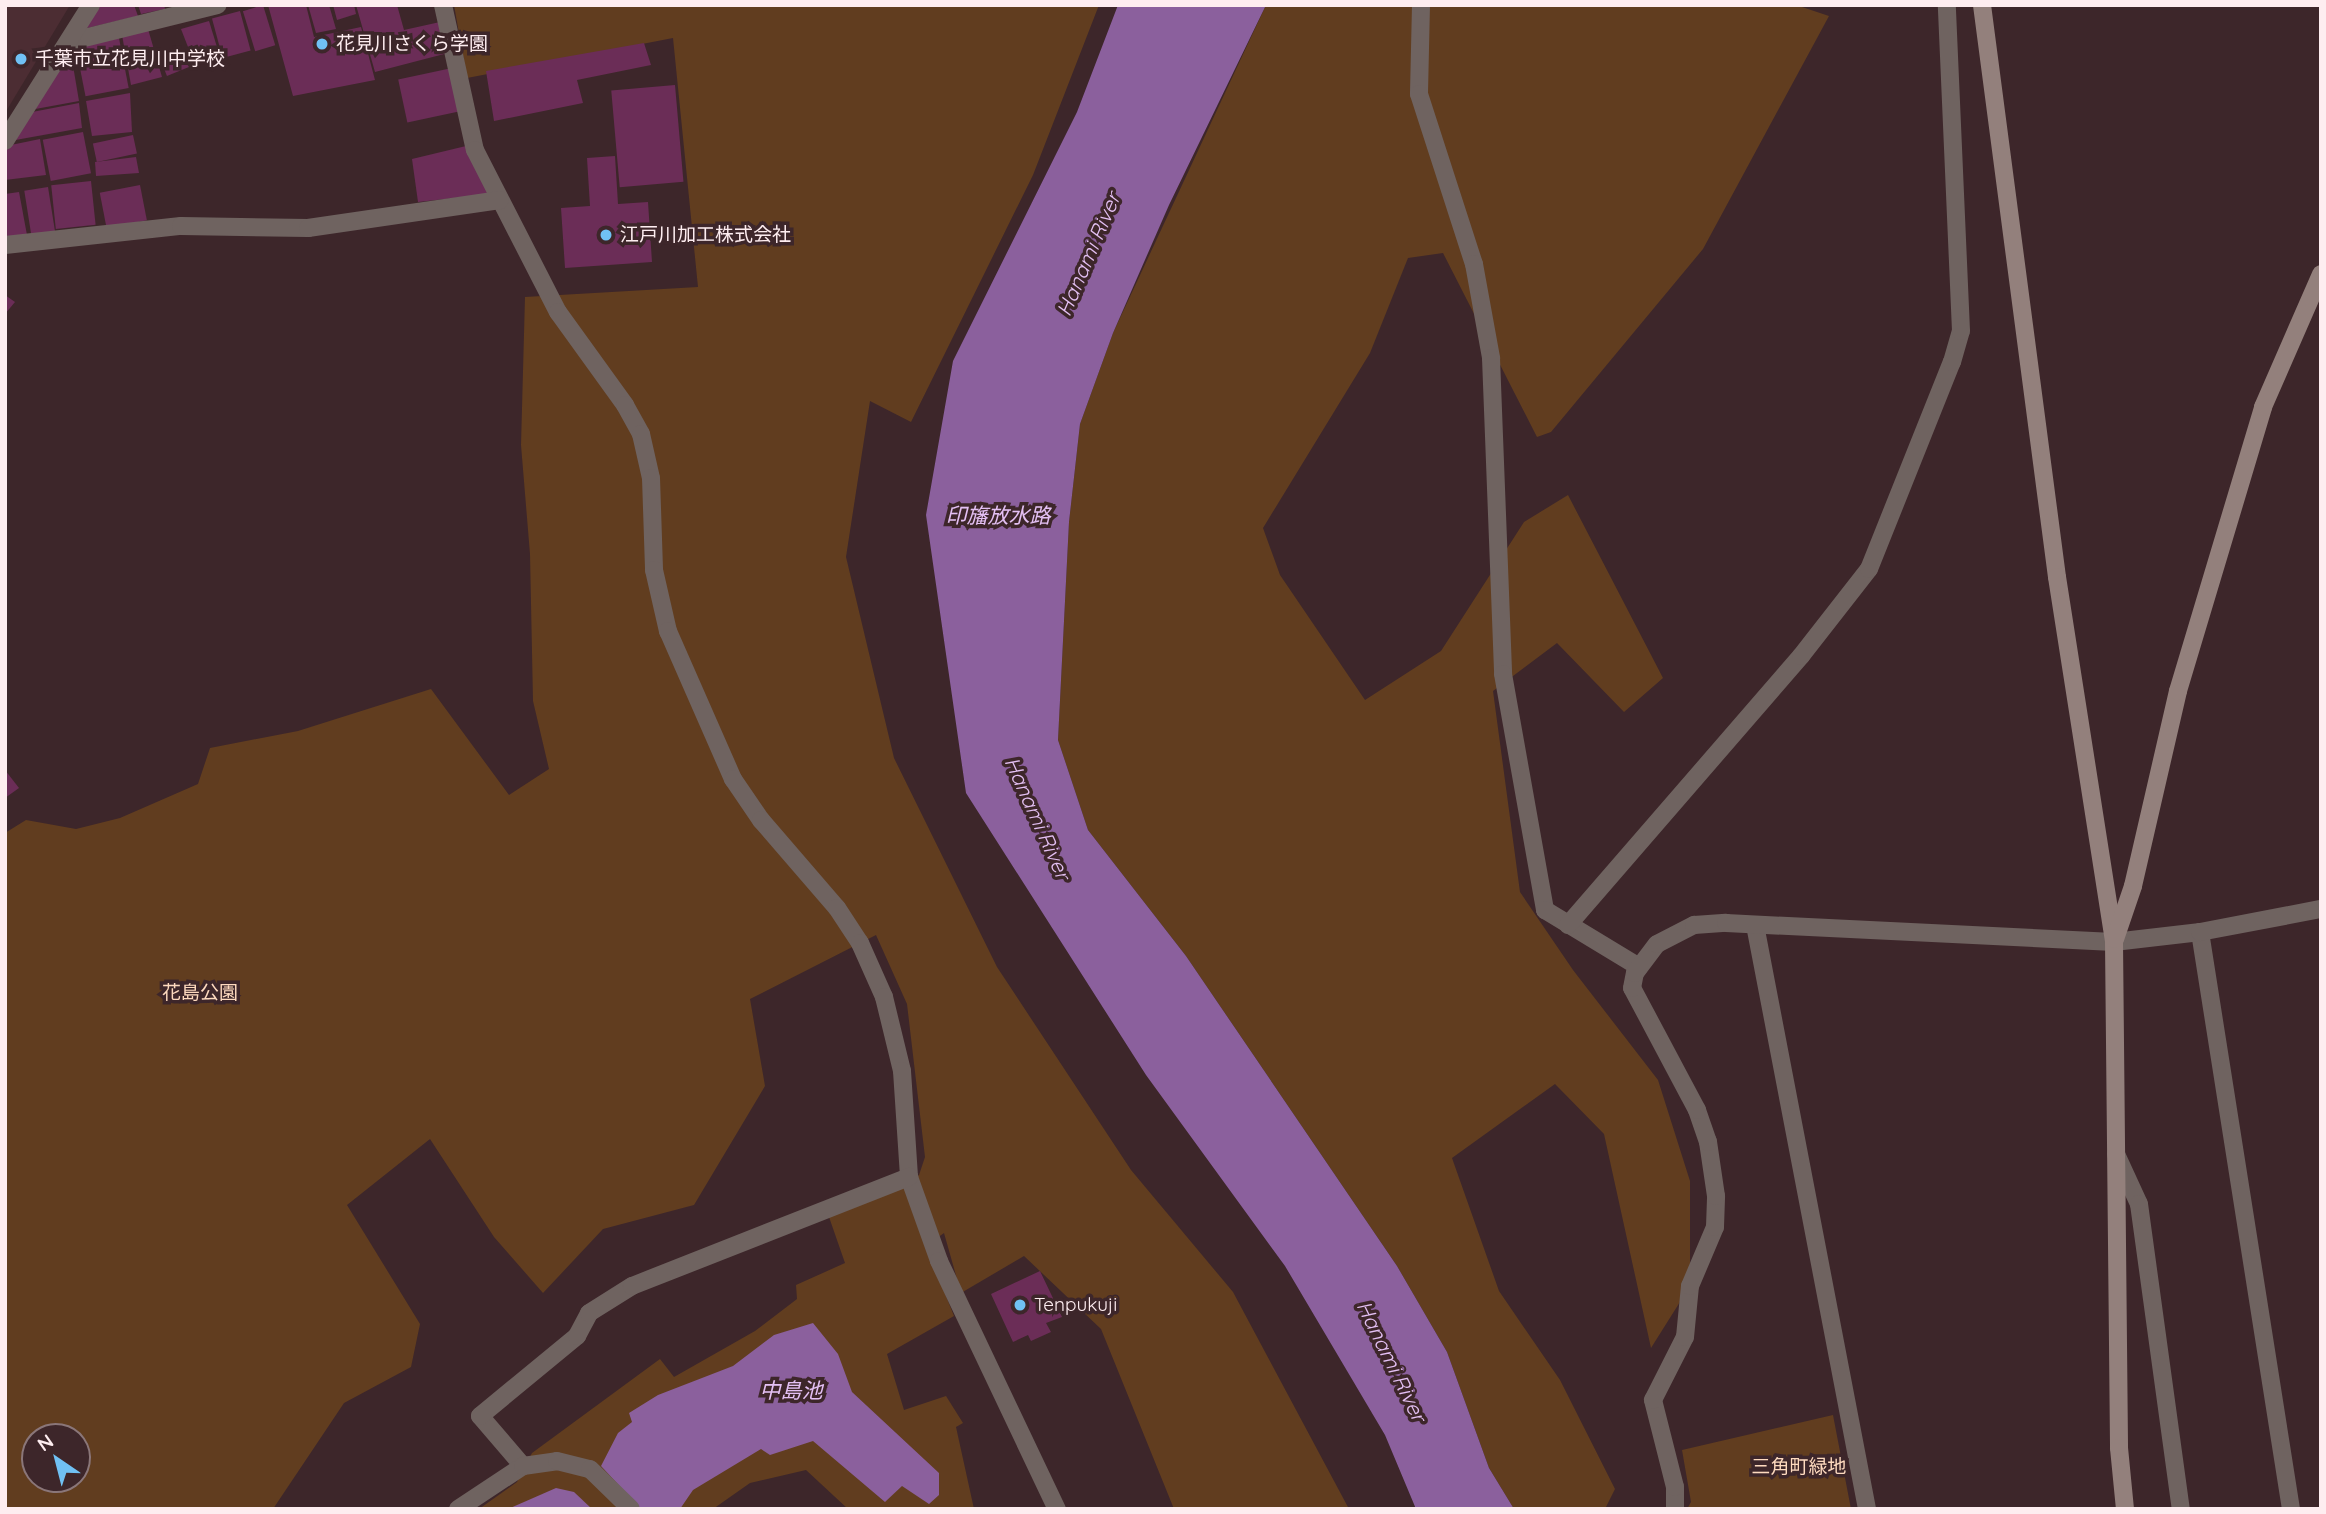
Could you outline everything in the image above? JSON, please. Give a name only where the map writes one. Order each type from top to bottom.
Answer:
[{"type":"street","points":[[5,141],[72,41],[91,5]]},
{"type":"street","points":[[72,41],[218,5]]},
{"type":"street","points":[[443,5],[475,150],[558,312],[625,405],[640,433],[651,478],[654,570],[668,631],[733,779],[761,820],[836,908],[860,943],[884,997],[902,1071],[909,1177],[939,1261],[1057,1509]]},
{"type":"street","points":[[1420,5],[1419,94],[1474,264],[1491,358],[1503,674],[1545,910],[1639,967]]},
{"type":"street","points":[[1568,925],[1792,666],[1869,569],[1952,362],[1961,331],[1947,5]]},
{"type":"street","points":[[1982,5],[2057,577],[2114,942],[2119,1448],[2125,1509]]},
{"type":"street","points":[[5,245],[181,226],[308,228],[500,200]]},
{"type":"street","points":[[2114,942],[2133,886],[2178,691],[2263,407],[2321,274]]},
{"type":"street","points":[[1675,1509],[1675,1487],[1653,1400],[1685,1337],[1690,1286],[1714,1227],[1714,1171],[1697,1111],[1639,1009],[1632,988],[1639,967],[1657,944],[1674,932],[1694,925],[1755,925],[2114,942],[2200,932],[2321,909]]},
{"type":"street","points":[[1755,925],[1867,1509]]},
{"type":"street","points":[[2200,932],[2291,1509]]},
{"type":"street","points":[[2116,1154],[2138,1204],[2181,1509]]},
{"type":"street","points":[[523,1466],[480,1416],[576,1336],[589,1312],[632,1286],[800,1224],[909,1177]]},
{"type":"street","points":[[458,1509],[523,1466],[557,1461],[590,1469],[631,1509]]},
{"type":"shaded area","name":"千葉市立花見川中学校","points":[[5,5],[70,5],[5,113]]},
{"type":"green space","name":"花島公園","points":[[454,5],[1099,5],[1033,175],[911,422],[870,401],[846,557],[894,758],[997,967],[1131,1170],[1233,1292],[1349,1509],[1174,1509],[1101,1329],[1024,1256],[961,1293],[944,1233],[926,1246],[954,1316],[887,1354],[904,1410],[946,1396],[963,1423],[956,1427],[974,1509],[848,1509],[806,1470],[750,1483],[713,1509],[479,1509],[517,1482],[532,1453],[660,1359],[674,1377],[755,1331],[797,1299],[796,1285],[845,1263],[829,1217],[919,1175],[925,1157],[907,1004],[876,935],[750,999],[765,1086],[694,1205],[603,1229],[543,1293],[494,1237],[430,1139],[347,1205],[420,1324],[411,1367],[344,1403],[273,1509],[5,1509],[5,833],[26,820],[76,829],[120,818],[198,784],[210,748],[298,731],[431,689],[509,795],[549,769],[533,701],[530,554],[521,445],[525,297],[698,287],[673,38],[467,78]]},
{"type":"green space","points":[[1266,5],[1796,5],[1829,16],[1703,249],[1551,432],[1537,437],[1443,253],[1408,258],[1370,353],[1263,528],[1280,575],[1365,700],[1441,651],[1524,522],[1568,495],[1663,678],[1624,712],[1557,643],[1493,691],[1520,892],[1573,970],[1658,1080],[1690,1181],[1690,1286],[1651,1348],[1604,1134],[1555,1084],[1452,1158],[1499,1291],[1560,1380],[1615,1489],[1605,1509],[1514,1509],[1489,1468],[1447,1352],[1397,1266],[1186,956],[1088,830],[1058,740],[1069,522],[1080,424],[1113,333]]},
{"type":"green space","name":"三角町緑地","points":[[1833,1415],[1851,1509],[1687,1509],[1691,1502],[1682,1450]]},
{"type":"water","name":"印旛放水路","points":[[1118,5],[1266,5],[1169,205],[1113,333],[1080,424],[1069,522],[1058,740],[1088,830],[1186,956],[1397,1266],[1447,1352],[1489,1468],[1514,1509],[1416,1509],[1385,1435],[1285,1266],[1146,1075],[966,793],[926,515],[953,361],[1077,112]]},
{"type":"water","name":"中島池","points":[[813,1323],[838,1354],[852,1392],[939,1473],[939,1495],[929,1504],[902,1486],[885,1502],[813,1441],[770,1455],[761,1449],[693,1490],[680,1509],[641,1509],[601,1466],[618,1433],[632,1422],[629,1413],[658,1395],[733,1366],[774,1335]]},
{"type":"water","points":[[556,1488],[574,1492],[592,1509],[508,1509]]},
{"type":"building","points":[[95,5],[134,5],[138,16],[83,29]]},
{"type":"building","points":[[138,5],[164,5],[165,9],[141,14]]},
{"type":"building","points":[[263,5],[275,45],[255,51],[243,11]]},
{"type":"building","name":"花見川さくら学園","points":[[268,5],[306,5],[314,37],[361,27],[375,80],[293,96]]},
{"type":"building","points":[[308,5],[329,5],[336,29],[316,33]]},
{"type":"building","points":[[333,5],[354,5],[356,14],[337,20]]},
{"type":"building","points":[[356,5],[397,5],[404,30],[440,22],[448,53],[375,72]]},
{"type":"building","points":[[240,11],[251,51],[223,58],[212,19]]},
{"type":"building","points":[[209,21],[221,60],[195,65],[181,29]]},
{"type":"building","points":[[148,29],[162,77],[131,85],[122,35]]},
{"type":"building","points":[[118,33],[129,88],[85,96],[75,41]]},
{"type":"building","points":[[644,43],[651,65],[577,80],[583,103],[494,121],[486,71]]},
{"type":"building","points":[[70,48],[79,101],[30,110]]},
{"type":"building","points":[[186,51],[192,66],[167,76],[161,61]]},
{"type":"building","points":[[452,68],[461,111],[407,122],[398,79]]},
{"type":"building","name":"江戸川加工株式会社","points":[[675,85],[683,182],[620,187],[611,91]]},
{"type":"building","points":[[130,93],[132,132],[92,136],[86,101]]},
{"type":"building","points":[[79,103],[82,128],[10,141],[27,113]]},
{"type":"building","points":[[83,132],[91,173],[51,181],[43,140]]},
{"type":"building","points":[[133,135],[137,154],[97,162],[93,144]]},
{"type":"building","points":[[40,139],[46,175],[5,180],[6,146]]},
{"type":"building","points":[[466,146],[491,194],[418,202],[412,159]]},
{"type":"building","name":"江戸川加工株式会社","points":[[615,156],[618,204],[648,202],[652,262],[565,268],[561,208],[590,206],[587,158]]},
{"type":"building","points":[[136,157],[139,173],[96,176],[95,162]]},
{"type":"building","points":[[91,181],[96,225],[56,229],[51,185]]},
{"type":"building","points":[[140,185],[147,220],[107,228],[100,193]]},
{"type":"building","points":[[48,187],[55,232],[31,236],[24,191]]},
{"type":"building","points":[[19,192],[27,235],[5,237],[5,194]]},
{"type":"building","points":[[5,295],[15,302],[5,314]]},
{"type":"building","points":[[5,770],[19,788],[5,798]]},
{"type":"building","points":[[1040,1271],[1062,1317],[1046,1323],[1051,1332],[1031,1341],[1028,1335],[1013,1342],[991,1294]]},
{"type":"place","name":"花見川さくら学園","points":[[322,44]]},
{"type":"place","name":"千葉市立花見川中学校","points":[[21,59]]},
{"type":"place","name":"江戸川加工株式会社","points":[[606,235]]},
{"type":"place","name":"Tenpukuji","points":[[1020,1305]]},
{"type":"water label","name":"Hanami River","points":[[1088,254]]},
{"type":"water label","name":"Hanami River","points":[[1038,818]]},
{"type":"water label","name":"Hanami River","points":[[1392,1361]]}]
